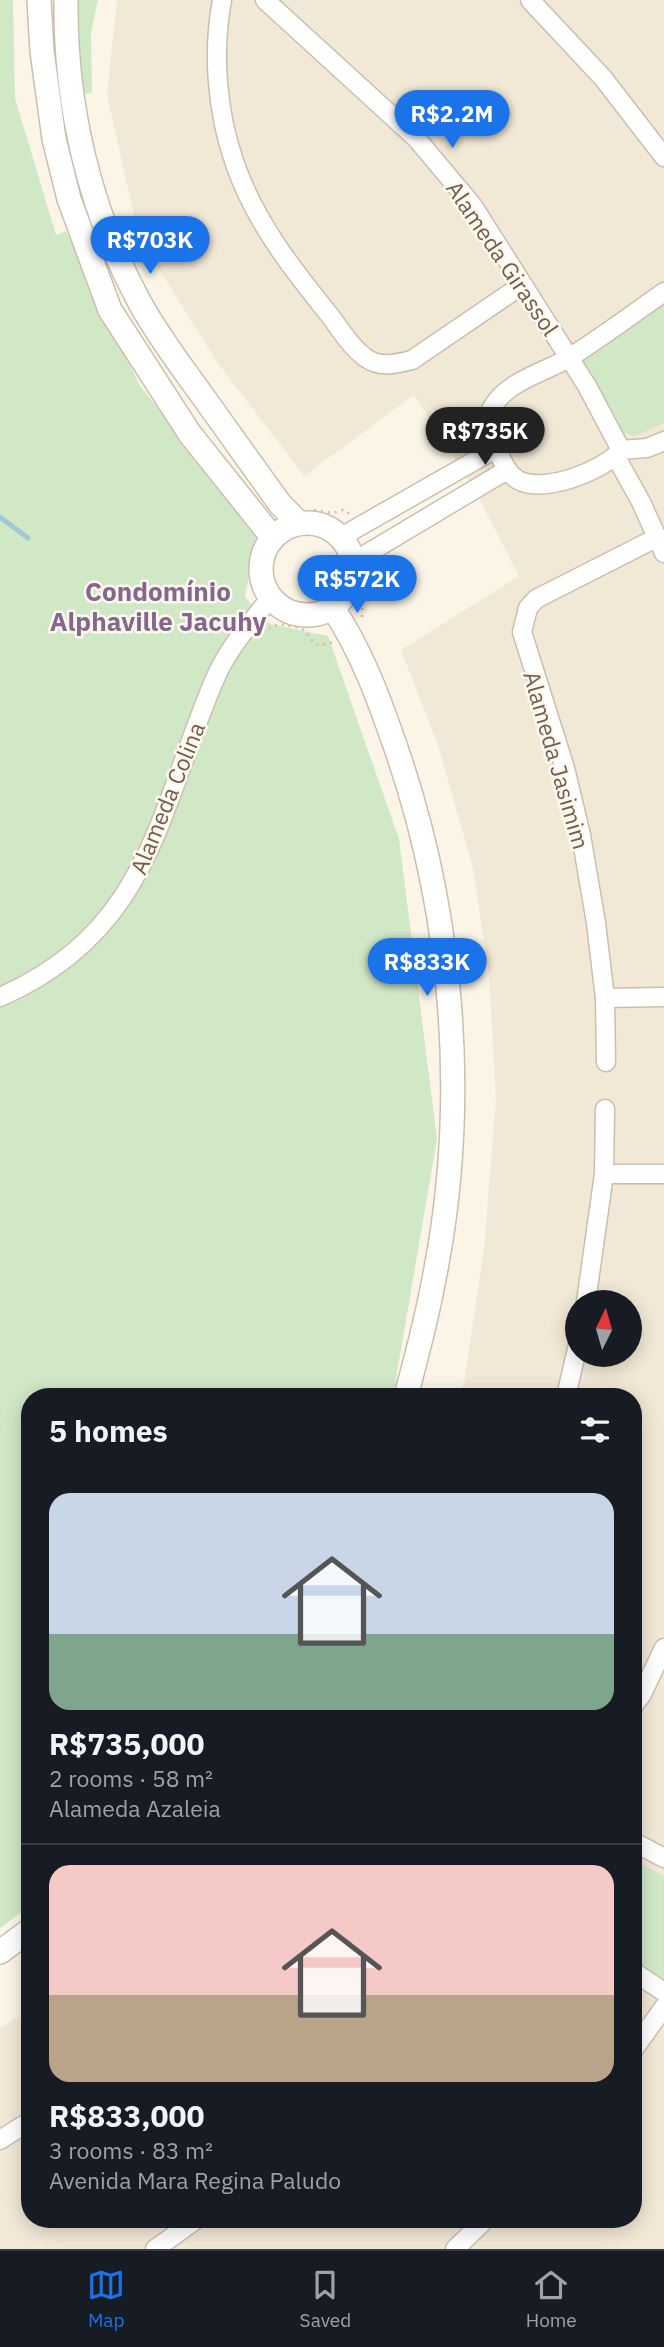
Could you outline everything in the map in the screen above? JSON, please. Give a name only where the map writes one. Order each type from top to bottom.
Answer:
[{"type":"street","points":[[39,0],[42,51],[54,139],[69,199],[110,310],[190,434],[273,538]]},
{"type":"street","points":[[66,0],[66,44],[74,119],[91,189],[124,272],[160,337],[280,504],[314,523],[349,533],[497,448]]},
{"type":"street","points":[[222,0],[217,44],[219,97],[234,162],[251,204],[273,242],[366,359],[382,365],[395,365],[412,360],[522,285]]},
{"type":"street","name":"Alameda Girassol","points":[[265,0],[416,138],[473,206],[569,358],[619,454],[661,545]]},
{"type":"street","points":[[530,0],[603,78],[664,157]]},
{"type":"street","points":[[664,292],[569,358],[517,384],[501,396],[490,410],[490,431],[508,470],[518,480],[536,484],[558,483],[590,471],[619,454],[664,441]]},
{"type":"street","points":[[302,514],[273,538],[261,561],[264,586],[271,597],[293,613],[306,615],[320,613],[342,599],[361,558],[508,470]]},
{"type":"street","points":[[434,484],[446,505]]},
{"type":"street","points":[[349,533],[349,549],[361,558]]},
{"type":"street","name":"Alameda Jasimim","points":[[606,1062],[605,998],[581,835],[565,768],[522,632],[528,608],[536,599],[661,545]]},
{"type":"street","name":"Alameda Colina","points":[[0,997],[29,984],[65,960],[108,917],[127,891],[143,866],[162,822],[215,679],[240,635],[271,597]]},
{"type":"street","points":[[332,607],[352,636],[386,719],[421,830],[440,925],[448,987],[452,1046],[452,1115],[447,1184],[434,1281],[408,1388]]},
{"type":"street","points":[[605,998],[664,997]]},
{"type":"street","points":[[588,1290],[604,1174],[605,1109]]},
{"type":"street","points":[[604,1174],[664,1174]]},
{"type":"street","points":[[568,1388],[573,1367]]},
{"type":"street","points":[[642,1694],[664,1648]]},
{"type":"street","points":[[642,1846],[664,1858]]},
{"type":"street","points":[[0,1952],[21,1937]]},
{"type":"street","points":[[642,1977],[664,1992]]},
{"type":"street","points":[[642,2038],[664,2007]]},
{"type":"street","points":[[0,2140],[21,2127]]},
{"type":"street","points":[[155,2249],[184,2228]]},
{"type":"street","points":[[455,2249],[477,2228]]},
{"type":"path","points":[[302,514],[314,511],[347,511],[349,533]]},
{"type":"path","points":[[267,629],[279,624],[301,628],[315,645],[321,646],[366,629],[362,617],[363,600],[370,573],[361,558]]},
{"type":"shaded area","points":[[117,0],[664,0],[664,2249],[0,2249],[0,2028],[21,2015],[21,2228],[642,2228],[642,1388],[462,1388],[484,1249],[496,1099],[489,975],[473,868],[438,745],[401,650],[519,576],[474,489],[414,395],[304,476],[217,362],[139,237],[107,95]]},
{"type":"green space","points":[[0,0],[13,0],[15,98],[56,235],[66,231],[139,384],[257,535],[245,597],[270,624],[328,636],[399,839],[437,1139],[394,1388],[21,1388],[21,1913],[0,1928]]},
{"type":"green space","points":[[72,0],[98,0],[91,32],[92,93],[77,95]]},
{"type":"green space","points":[[664,283],[664,423],[635,436],[615,430],[578,367],[582,349]]},
{"type":"green space","points":[[642,1864],[664,1877],[664,1994],[642,1978]]},
{"type":"waterway","points":[[0,517],[28,538]]},
{"type":"district","name":"Condomínio Alphaville Jacuhy","points":[[158,606]]}]
